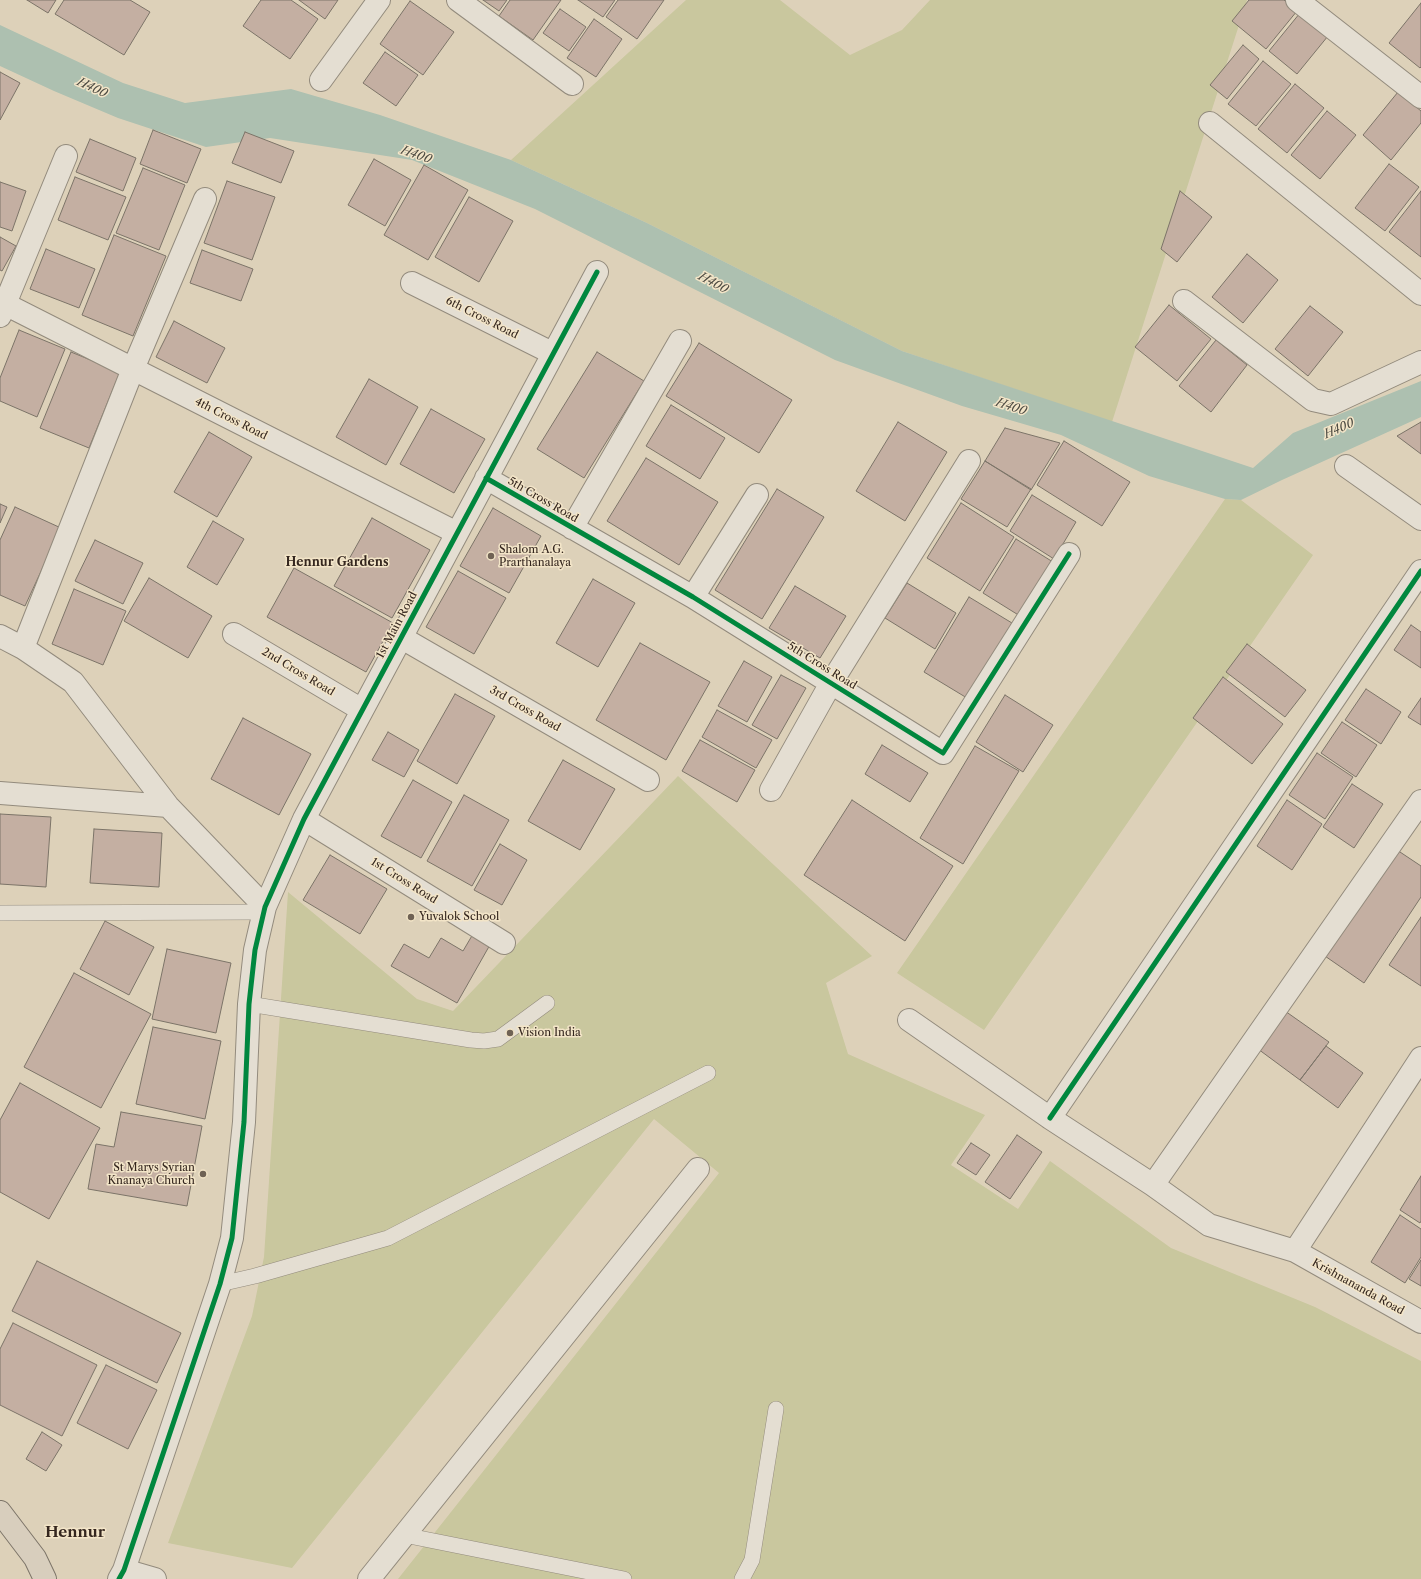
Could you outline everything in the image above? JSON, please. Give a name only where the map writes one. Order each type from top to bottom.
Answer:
[{"type":"main road","points":[[0,1512],[36,1558],[45,1579]]},
{"type":"street","points":[[321,80],[379,0]]},
{"type":"street","points":[[458,0],[572,84]]},
{"type":"street","points":[[1297,0],[1421,97]]},
{"type":"street","points":[[1210,123],[1421,294]]},
{"type":"street","points":[[2,310],[66,156]]},
{"type":"street","points":[[23,648],[133,370],[205,198]]},
{"type":"street","name":"1st Main Road","points":[[121,1575],[220,1284],[232,1238],[244,1122],[249,1004],[255,950],[264,909],[304,819],[402,638],[552,353],[597,272]]},
{"type":"street","name":"6th Cross Road","points":[[412,283],[552,353]]},
{"type":"street","points":[[1184,301],[1313,400],[1331,404],[1421,362]]},
{"type":"street","name":"4th Cross Road","points":[[2,310],[133,370],[457,533]]},
{"type":"street","points":[[572,528],[680,340]]},
{"type":"street","points":[[771,790],[831,683],[969,461]]},
{"type":"street","points":[[1346,466],[1421,520]]},
{"type":"street","name":"5th Cross Road","points":[[486,478],[693,597],[943,753],[1069,554]]},
{"type":"street","points":[[693,597],[757,495]]},
{"type":"street","points":[[1050,1118],[1421,571]]},
{"type":"street","name":"2nd Cross Road","points":[[234,634],[362,710]]},
{"type":"street","points":[[0,636],[23,648],[73,682],[168,806],[264,909]]},
{"type":"street","name":"3rd Cross Road","points":[[402,638],[648,780]]},
{"type":"street","points":[[0,793],[168,806]]},
{"type":"street","points":[[1153,1185],[1421,801]]},
{"type":"street","name":"1st Cross Road","points":[[304,819],[504,943]]},
{"type":"street","name":"Krishnananda Road","points":[[909,1020],[1050,1118],[1153,1185],[1209,1225],[1295,1251],[1421,1322]]},
{"type":"street","points":[[1295,1251],[1421,1058]]},
{"type":"street","points":[[369,1579],[698,1169]]},
{"type":"street","points":[[121,1575],[155,1579]]},
{"type":"lane","points":[[0,913],[264,909]]},
{"type":"lane","points":[[249,1004],[484,1041],[498,1039],[547,1003]]},
{"type":"lane","points":[[220,1284],[255,1276],[388,1238],[708,1073]]},
{"type":"lane","points":[[742,1579],[752,1560],[776,1409]]},
{"type":"lane","points":[[404,1535],[624,1579]]},
{"type":"shaded area","points":[[686,0],[780,0],[850,55],[902,30],[930,0],[1247,0],[1112,422],[902,351],[647,223],[511,160]]},
{"type":"shaded area","points":[[1225,499],[1241,500],[1313,555],[984,1030],[897,973]]},
{"type":"shaded area","points":[[678,776],[872,956],[826,983],[848,1054],[985,1115],[951,1165],[1018,1209],[1050,1161],[1171,1248],[1315,1307],[1421,1361],[1421,1579],[398,1579],[719,1173],[654,1119],[292,1568],[168,1543],[252,1316],[264,1257],[288,892],[417,999],[453,1011]]},
{"type":"water","name":"H400","points":[[0,25],[123,83],[185,103],[291,89],[380,115],[511,160],[647,223],[902,351],[1253,468],[1293,433],[1421,381],[1421,417],[1241,500],[1225,499],[1149,476],[1061,435],[962,406],[835,360],[535,209],[412,160],[270,138],[206,147],[118,118],[0,66]]},
{"type":"building","points":[[27,0],[56,0],[48,13]]},
{"type":"building","points":[[64,0],[130,0],[150,12],[124,55],[55,14]]},
{"type":"building","points":[[261,0],[291,0],[318,19],[290,59],[243,26]]},
{"type":"building","points":[[299,0],[338,0],[325,19]]},
{"type":"building","points":[[483,0],[507,0],[499,11]]},
{"type":"building","points":[[510,0],[561,0],[533,40],[499,16]]},
{"type":"building","points":[[578,0],[615,0],[603,17]]},
{"type":"building","points":[[618,0],[664,0],[637,39],[606,17]]},
{"type":"building","points":[[1249,0],[1284,0],[1297,11],[1266,49],[1232,21]]},
{"type":"building","points":[[410,1],[454,32],[423,75],[380,44]]},
{"type":"building","points":[[1421,3],[1421,67],[1420,68],[1389,43]]},
{"type":"building","points":[[560,9],[586,27],[569,51],[543,33]]},
{"type":"building","points":[[1300,13],[1328,36],[1297,74],[1269,51]]},
{"type":"building","points":[[594,19],[622,39],[596,77],[567,58]]},
{"type":"building","points":[[1243,45],[1259,59],[1227,99],[1210,85]]},
{"type":"building","points":[[385,52],[418,75],[396,106],[363,83]]},
{"type":"building","points":[[1263,61],[1291,84],[1256,126],[1228,104]]},
{"type":"building","points":[[0,72],[20,83],[0,120]]},
{"type":"building","points":[[1295,84],[1324,108],[1287,153],[1258,129]]},
{"type":"building","points":[[1398,92],[1421,111],[1421,123],[1391,160],[1363,135]]},
{"type":"building","points":[[1327,111],[1356,135],[1320,179],[1291,155]]},
{"type":"building","points":[[153,130],[201,149],[187,183],[140,164]]},
{"type":"building","points":[[245,132],[294,151],[281,183],[232,163]]},
{"type":"building","points":[[90,139],[136,158],[123,191],[76,172]]},
{"type":"building","points":[[374,159],[411,180],[385,226],[348,205]]},
{"type":"building","points":[[1389,164],[1419,187],[1385,231],[1355,208]]},
{"type":"building","points":[[424,165],[468,190],[428,260],[384,235]]},
{"type":"building","points":[[143,168],[185,185],[159,250],[116,233]]},
{"type":"building","points":[[75,177],[126,197],[108,240],[58,220]]},
{"type":"building","points":[[227,181],[275,197],[252,260],[204,243]]},
{"type":"building","points":[[0,182],[26,191],[12,231],[0,227]]},
{"type":"building","points":[[1180,191],[1212,217],[1177,262],[1161,249]]},
{"type":"building","points":[[1421,191],[1421,257],[1389,232]]},
{"type":"building","points":[[469,197],[513,221],[479,282],[435,257]]},
{"type":"building","points":[[114,235],[166,256],[133,336],[82,315]]},
{"type":"building","points":[[0,237],[16,246],[2,271],[0,270]]},
{"type":"building","points":[[46,249],[95,269],[79,308],[30,289]]},
{"type":"building","points":[[202,250],[253,269],[241,301],[190,283]]},
{"type":"building","points":[[1247,254],[1278,280],[1243,323],[1212,297]]},
{"type":"building","points":[[1169,305],[1211,339],[1177,381],[1135,347]]},
{"type":"building","points":[[1310,306],[1343,332],[1308,376],[1275,349]]},
{"type":"building","points":[[174,321],[225,348],[207,383],[156,357]]},
{"type":"building","points":[[19,330],[65,349],[37,417],[0,401],[0,378]]},
{"type":"building","points":[[1216,340],[1247,365],[1211,412],[1179,386]]},
{"type":"building","points":[[699,343],[792,400],[759,453],[666,396]]},
{"type":"building","points":[[71,352],[120,372],[89,448],[40,428]]},
{"type":"building","points":[[597,352],[644,381],[584,478],[537,449]]},
{"type":"building","points":[[369,379],[418,407],[386,465],[336,437]]},
{"type":"building","points":[[671,405],[725,438],[700,479],[646,446]]},
{"type":"building","points":[[431,409],[485,439],[454,493],[400,464]]},
{"type":"building","points":[[898,422],[947,452],[905,521],[856,491]]},
{"type":"building","points":[[1421,422],[1421,454],[1397,436]]},
{"type":"building","points":[[1005,428],[1060,443],[1031,490],[985,461]]},
{"type":"building","points":[[209,432],[252,457],[217,517],[174,492]]},
{"type":"building","points":[[1064,441],[1130,482],[1102,526],[1037,485]]},
{"type":"building","points":[[646,458],[718,502],[679,565],[607,521]]},
{"type":"building","points":[[985,461],[1031,489],[1007,527],[961,499]]},
{"type":"building","points":[[777,489],[824,517],[762,619],[715,590]]},
{"type":"building","points":[[1032,495],[1076,522],[1054,559],[1010,531]]},
{"type":"building","points":[[961,503],[1014,537],[980,591],[927,558]]},
{"type":"building","points":[[0,504],[7,507],[0,523]]},
{"type":"building","points":[[15,507],[61,528],[25,606],[0,595],[0,540]]},
{"type":"building","points":[[493,508],[541,536],[509,593],[460,566]]},
{"type":"building","points":[[372,518],[430,550],[392,618],[334,586]]},
{"type":"building","points":[[213,521],[244,539],[217,585],[187,567]]},
{"type":"building","points":[[1016,539],[1053,562],[1020,616],[983,593]]},
{"type":"building","points":[[95,540],[143,563],[123,604],[75,581]]},
{"type":"building","points":[[294,568],[393,623],[366,672],[267,617]]},
{"type":"building","points":[[458,571],[506,598],[474,654],[426,627]]},
{"type":"building","points":[[149,578],[212,616],[188,658],[124,621]]},
{"type":"building","points":[[593,579],[635,603],[598,667],[556,643]]},
{"type":"building","points":[[907,583],[956,613],[935,649],[885,618]]},
{"type":"building","points":[[795,586],[846,616],[820,658],[769,628]]},
{"type":"building","points":[[74,589],[126,611],[103,665],[52,644]]},
{"type":"building","points":[[969,597],[1012,623],[967,698],[924,672]]},
{"type":"building","points":[[1411,625],[1421,632],[1421,668],[1394,650]]},
{"type":"building","points":[[640,643],[710,682],[666,760],[596,720]]},
{"type":"building","points":[[1247,644],[1306,690],[1285,717],[1226,672]]},
{"type":"building","points":[[744,661],[772,677],[747,722],[718,706]]},
{"type":"building","points":[[781,675],[806,688],[777,739],[752,725]]},
{"type":"building","points":[[1223,677],[1283,724],[1252,764],[1193,718]]},
{"type":"building","points":[[1366,689],[1401,712],[1381,744],[1345,720]]},
{"type":"building","points":[[455,694],[495,716],[457,784],[417,761]]},
{"type":"building","points":[[1005,695],[1053,725],[1023,772],[976,742]]},
{"type":"building","points":[[1421,698],[1421,725],[1408,717]]},
{"type":"building","points":[[717,710],[772,740],[756,768],[702,737]]},
{"type":"building","points":[[243,718],[311,754],[279,815],[211,779]]},
{"type":"building","points":[[1342,722],[1377,745],[1356,777],[1321,753]]},
{"type":"building","points":[[388,732],[419,750],[404,777],[372,760]]},
{"type":"building","points":[[700,740],[755,770],[737,802],[682,771]]},
{"type":"building","points":[[882,745],[928,773],[910,802],[865,774]]},
{"type":"building","points":[[975,746],[1019,771],[963,864],[920,838]]},
{"type":"building","points":[[1317,753],[1353,777],[1325,819],[1289,795]]},
{"type":"building","points":[[563,760],[615,789],[580,850],[528,821]]},
{"type":"building","points":[[413,780],[452,802],[421,858],[381,836]]},
{"type":"building","points":[[1352,784],[1383,804],[1354,848],[1323,827]]},
{"type":"building","points":[[464,795],[509,820],[472,886],[427,861]]},
{"type":"building","points":[[852,800],[953,866],[905,941],[804,875]]},
{"type":"building","points":[[1287,800],[1322,824],[1292,870],[1257,846]]},
{"type":"building","points":[[0,814],[51,817],[46,887],[0,884]]},
{"type":"building","points":[[94,829],[162,833],[159,887],[90,883]]},
{"type":"building","points":[[500,844],[527,860],[502,905],[474,890]]},
{"type":"building","points":[[1394,848],[1421,866],[1421,897],[1364,983],[1322,954]]},
{"type":"building","points":[[330,855],[387,889],[360,934],[303,900]]},
{"type":"building","points":[[1421,917],[1421,986],[1389,965]]},
{"type":"building","points":[[105,921],[154,947],[129,995],[80,969]]},
{"type":"building","points":[[473,934],[491,943],[457,1003],[391,966],[404,944],[429,958],[441,938],[463,951]]},
{"type":"building","points":[[167,949],[231,963],[216,1033],[152,1019]]},
{"type":"building","points":[[74,973],[151,1014],[101,1108],[24,1067]]},
{"type":"building","points":[[1285,1011],[1329,1042],[1300,1080],[1258,1049]]},
{"type":"building","points":[[153,1027],[221,1041],[205,1119],[136,1104]]},
{"type":"building","points":[[1326,1046],[1363,1073],[1338,1108],[1300,1080]]},
{"type":"building","points":[[20,1083],[100,1128],[49,1219],[0,1192],[0,1120]]},
{"type":"building","points":[[121,1112],[202,1126],[187,1206],[88,1189],[96,1144],[114,1147]]},
{"type":"building","points":[[1017,1135],[1042,1152],[1010,1199],[985,1182]]},
{"type":"building","points":[[971,1143],[990,1155],[976,1175],[957,1163]]},
{"type":"building","points":[[1421,1176],[1421,1221],[1420,1223],[1400,1210]]},
{"type":"building","points":[[1400,1215],[1421,1229],[1421,1257],[1405,1283],[1371,1262]]},
{"type":"building","points":[[1421,1260],[1421,1286],[1409,1279]]},
{"type":"building","points":[[37,1261],[181,1333],[157,1383],[12,1311]]},
{"type":"building","points":[[13,1323],[97,1365],[62,1436],[0,1405],[0,1349]]},
{"type":"building","points":[[106,1365],[157,1390],[128,1449],[77,1423]]},
{"type":"building","points":[[42,1432],[62,1445],[46,1471],[26,1459]]},
{"type":"cycle path","points":[[119,1579],[124,1570],[220,1284],[232,1238],[244,1122],[249,1004],[255,950],[265,907],[304,819],[597,272]]},
{"type":"cycle path","points":[[486,478],[693,597],[943,753],[1069,554]]},
{"type":"cycle path","points":[[1050,1118],[1421,571]]},
{"type":"place","name":"Shalom A.G. Prarthanalaya","points":[[491,556]]},
{"type":"place","name":"Yuvalok School","points":[[411,917]]},
{"type":"place","name":"Vision India","points":[[510,1033]]},
{"type":"place","name":"St Marys Syrian Knanaya Church","points":[[203,1174]]},
{"type":"district","name":"Hennur Gardens","points":[[337,563]]},
{"type":"district","name":"Hennur","points":[[75,1533]]}]
